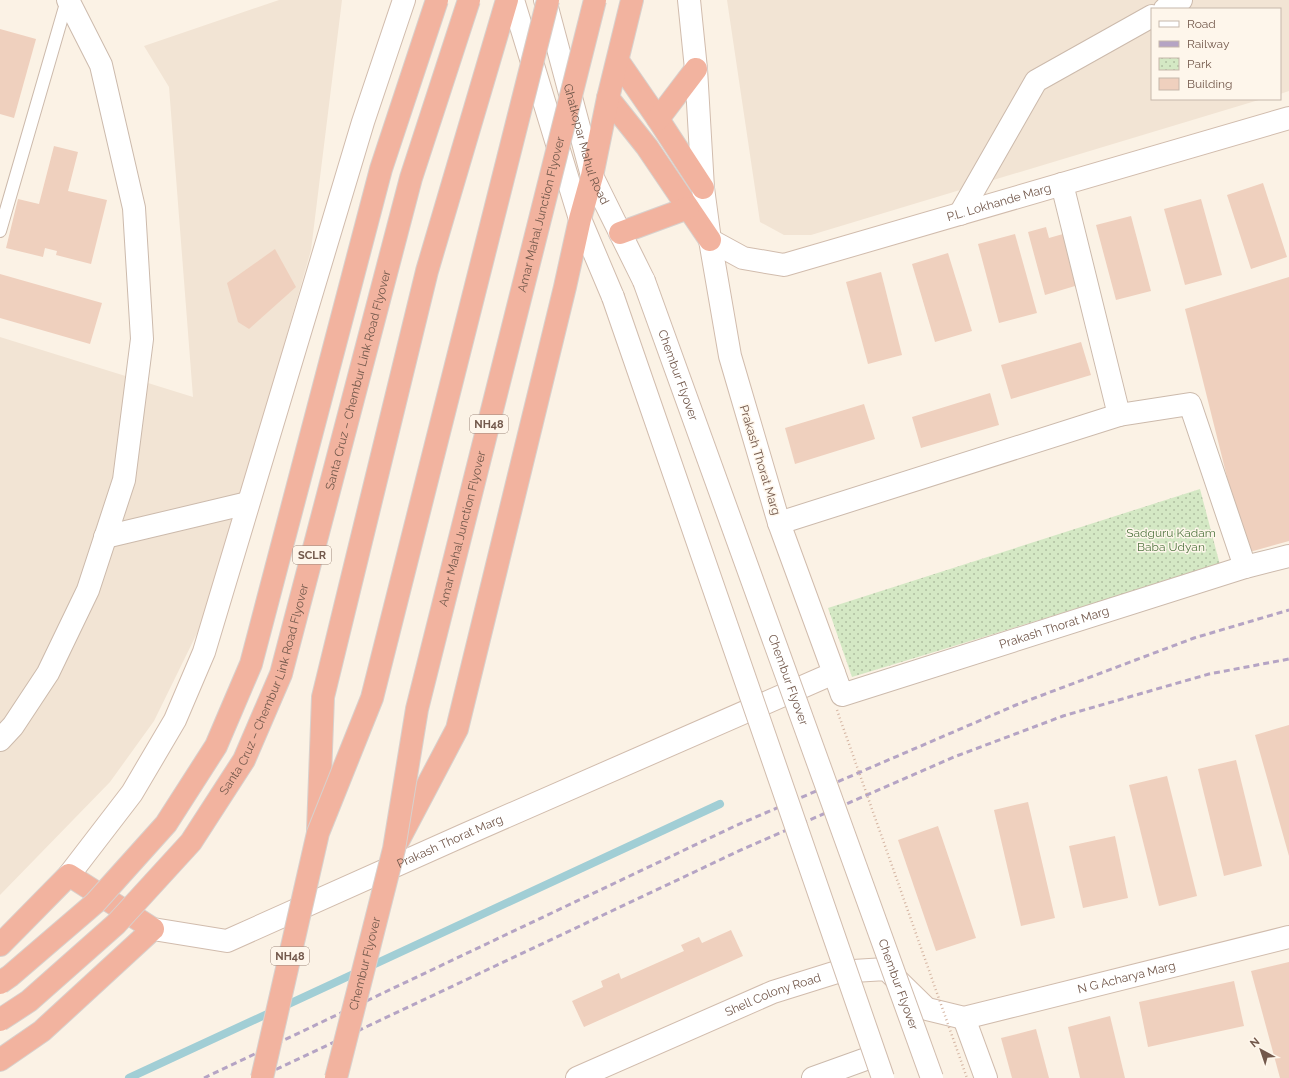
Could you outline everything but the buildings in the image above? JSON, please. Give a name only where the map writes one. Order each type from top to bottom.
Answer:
[{"type":"highway","name":"Santa Cruz – Chembur Link Road Flyover","points":[[0,983],[95,903],[166,824],[216,746],[251,664],[381,170],[436,0]]},
{"type":"highway","name":"Santa Cruz – Chembur Link Road Flyover","points":[[0,1020],[29,1000],[116,924],[191,842],[244,760],[281,674],[411,178],[469,0]]},
{"type":"highway","points":[[318,833],[322,698],[427,271],[507,0]]},
{"type":"highway","name":"NH48","points":[[262,1078],[318,833],[372,698],[548,0]]},
{"type":"highway","name":"Amar Mahal Junction Flyover","points":[[394,850],[418,709],[595,0]]},
{"type":"highway","points":[[394,850],[457,729],[565,287],[580,219],[592,176],[608,98],[632,0]]},
{"type":"highway","points":[[618,61],[703,188]]},
{"type":"highway","points":[[658,119],[696,69]]},
{"type":"highway","points":[[608,98],[647,147],[710,240]]},
{"type":"highway","points":[[620,233],[688,208]]},
{"type":"highway","name":"Chembur Flyover","points":[[336,1078],[394,850]]},
{"type":"highway","points":[[0,945],[69,875]]},
{"type":"highway","name":"Prakash Thorat Marg","points":[[69,875],[153,929]]},
{"type":"highway","points":[[0,1060],[42,1031],[153,929]]},
{"type":"street","points":[[0,740],[13,726],[48,673],[88,590],[124,480],[142,340],[134,208],[101,65],[67,0]]},
{"type":"street","points":[[69,875],[132,793],[175,720],[204,652],[363,122],[404,0]]},
{"type":"street","points":[[513,0],[580,219],[613,297],[883,1078]]},
{"type":"street","name":"Ghatkopar Mahul Road","points":[[545,0],[592,176],[644,281]]},
{"type":"street","name":"Prakash Thorat Marg","points":[[689,0],[696,69],[703,188],[710,240],[730,356],[779,523],[842,695],[1245,567],[1289,556]]},
{"type":"street","points":[[1167,8],[1181,0]]},
{"type":"street","points":[[960,214],[1036,81],[1151,17]]},
{"type":"street","name":"P.L. Lokhande Marg","points":[[710,240],[743,258],[784,265],[1289,118]]},
{"type":"street","points":[[1062,184],[1119,415]]},
{"type":"street","name":"Chembur Flyover","points":[[644,281],[932,1078]]},
{"type":"street","points":[[779,523],[1119,415],[1190,404],[1245,567]]},
{"type":"street","points":[[105,537],[248,503]]},
{"type":"street","name":"Prakash Thorat Marg","points":[[153,929],[227,941],[479,828],[834,673]]},
{"type":"street","name":"N G Acharya Marg","points":[[964,1018],[1289,937]]},
{"type":"street","name":"Shell Colony Road","points":[[577,1078],[773,992],[837,972],[886,969],[927,1009],[964,1018]]},
{"type":"street","points":[[813,1078],[869,1069],[837,972]]},
{"type":"street","points":[[964,1018],[986,1078]]},
{"type":"lane","points":[[0,231],[67,0]]},
{"type":"path","points":[[837,710],[967,1078]]},
{"type":"shaded area","points":[[279,0],[342,0],[311,250],[247,475],[203,621],[154,721],[110,782],[0,895],[0,337],[193,397],[169,87],[144,46]]},
{"type":"shaded area","points":[[727,0],[1289,0],[1289,91],[1281,94],[1281,8],[1151,8],[1151,100],[1259,100],[811,235],[784,235],[760,222]]},
{"type":"green space","name":"Sadguru Kadam Baba Udyan","points":[[1200,489],[1220,565],[852,677],[828,608]]},
{"type":"waterway","points":[[129,1078],[720,804]]},
{"type":"railway","points":[[204,1078],[735,826],[1016,705],[1194,638],[1289,610]]},
{"type":"railway","points":[[258,1078],[743,849],[954,757],[1063,716],[1209,674],[1289,659]]}]
